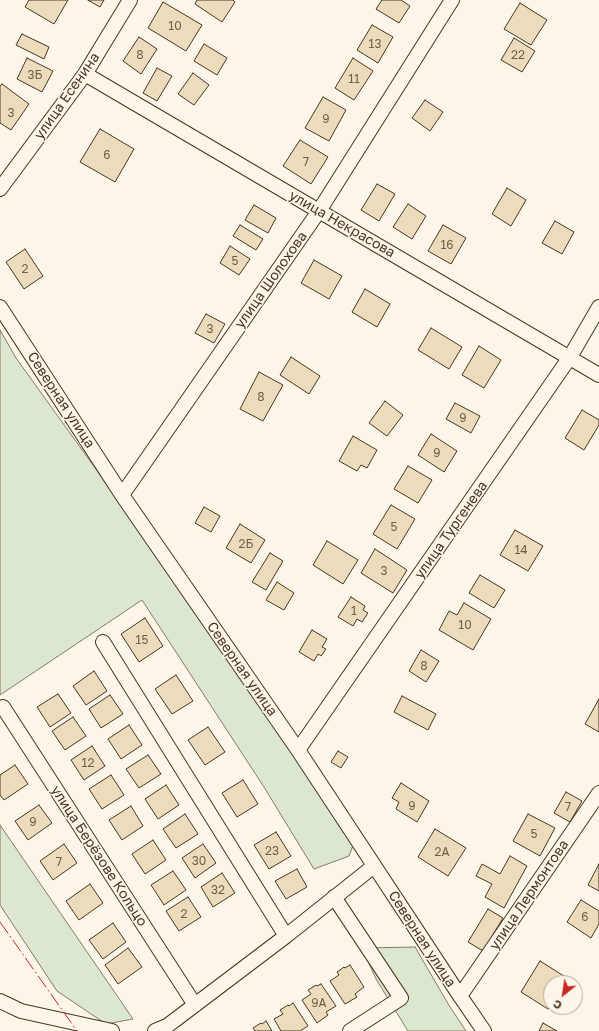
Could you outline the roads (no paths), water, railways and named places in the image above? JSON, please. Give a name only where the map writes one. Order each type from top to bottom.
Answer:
[{"type":"street","name":"улица Есенина","points":[[0,189],[85,74],[130,0]]},
{"type":"street","name":"улица Шолохова","points":[[122,495],[320,211],[452,0]]},
{"type":"street","name":"улица Некрасова","points":[[85,74],[599,375]]},
{"type":"street","name":"Северная улица","points":[[0,307],[122,495],[298,750],[484,1031]]},
{"type":"street","name":"улица Тургенева","points":[[298,750],[570,357],[599,307]]},
{"type":"street","points":[[103,642],[286,936]]},
{"type":"street","name":"улица Берёзове Кольцо","points":[[3,707],[195,1004]]},
{"type":"street","name":"улица Лермонтова","points":[[460,996],[599,793]]},
{"type":"street","points":[[155,1031],[167,1026],[175,1020],[286,936],[374,866]]},
{"type":"street","points":[[334,897],[401,998],[350,1031]]},
{"type":"street","points":[[0,1001],[21,1012],[112,1031]]}]
